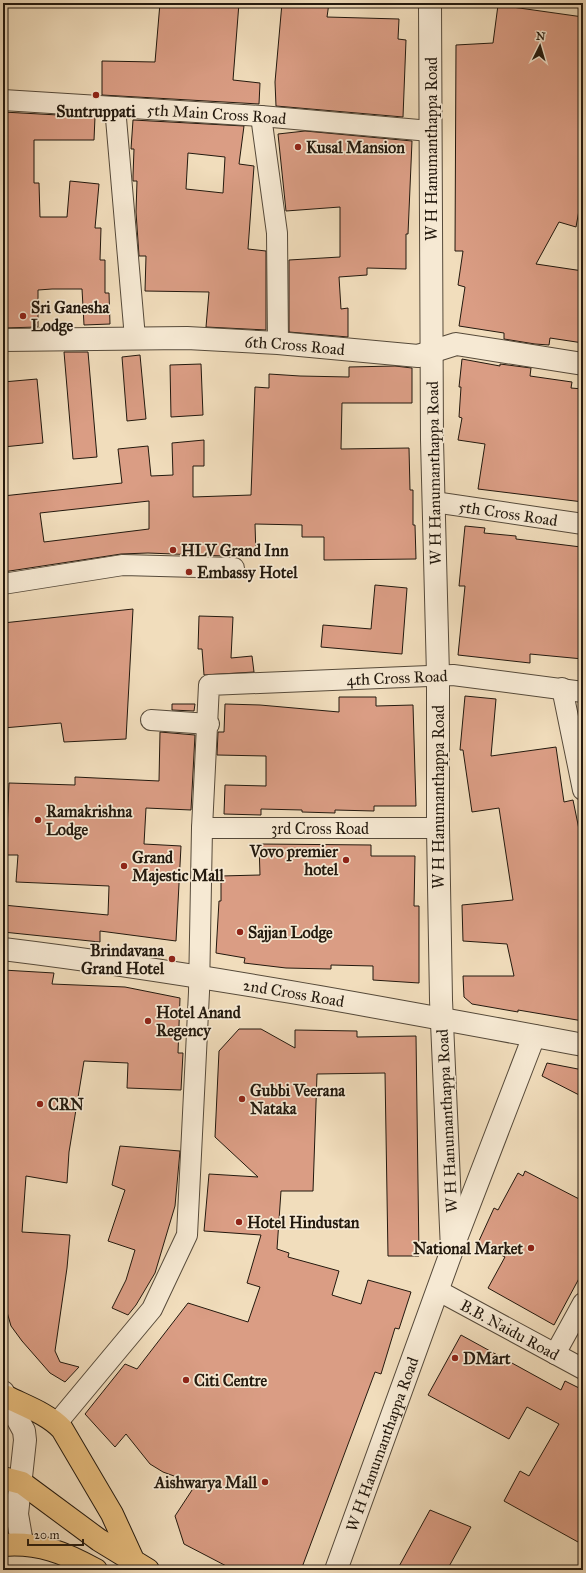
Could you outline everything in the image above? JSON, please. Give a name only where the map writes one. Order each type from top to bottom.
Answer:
[{"type":"main road","points":[[5,1394],[57,1423],[62,1429],[141,1566]]},
{"type":"main road","points":[[12,1481],[99,1540],[141,1566]]},
{"type":"main road","points":[[12,1544],[48,1548],[96,1570]]},
{"type":"street","name":"W H Hanumanthappa Road","points":[[336,1570],[452,1250],[442,1018],[438,828],[438,675],[434,502],[430,3]]},
{"type":"street","name":"5th Main Cross Road","points":[[3,100],[261,116],[430,132]]},
{"type":"street","points":[[115,107],[136,338]]},
{"type":"street","points":[[261,116],[277,233],[278,343]]},
{"type":"street","name":"6th Cross Road","points":[[3,340],[187,338],[278,343],[418,356],[433,350],[456,344],[583,364]]},
{"type":"street","name":"5th Cross Road","points":[[434,502],[583,524]]},
{"type":"street","points":[[3,584],[123,565],[234,568]]},
{"type":"street","name":"4th Cross Road","points":[[209,724],[209,685],[453,675],[562,688],[583,692]]},
{"type":"street","points":[[562,688],[583,790]]},
{"type":"street","points":[[57,1423],[152,1309],[187,1236],[200,976],[202,828],[209,724],[151,720]]},
{"type":"street","name":"3rd Cross Road","points":[[202,828],[438,828]]},
{"type":"street","name":"2nd Cross Road","points":[[3,949],[200,976],[442,1018],[583,1045]]},
{"type":"street","points":[[452,1250],[534,1036]]},
{"type":"street","name":"B.B. Naidu Road","points":[[437,1290],[583,1369]]},
{"type":"street","points":[[555,1354],[583,1303]]},
{"type":"street","points":[[5,1394],[24,1431],[25,1440],[12,1481],[17,1514],[12,1544]]},
{"type":"building","points":[[160,3],[239,3],[233,80],[260,83],[259,104],[102,95],[102,61],[155,62]]},
{"type":"building","points":[[282,3],[329,3],[327,17],[399,19],[398,39],[406,40],[403,117],[276,106],[275,82]]},
{"type":"building","points":[[498,5],[583,17],[583,188],[576,227],[559,222],[536,264],[583,271],[583,343],[550,338],[549,345],[535,344],[504,339],[504,333],[459,326],[465,287],[458,285],[463,251],[455,251],[456,45],[493,43]]},
{"type":"building","points":[[3,112],[95,117],[94,140],[34,140],[34,183],[39,183],[40,217],[67,217],[70,181],[99,184],[95,228],[101,228],[100,260],[105,260],[105,293],[109,293],[110,324],[84,325],[82,289],[52,289],[38,290],[38,327],[3,328]]},
{"type":"building","points":[[133,120],[244,126],[239,164],[254,166],[248,249],[266,251],[266,330],[206,327],[209,292],[145,291],[146,256],[139,256],[136,212],[137,181],[133,181],[134,149],[131,149]],"holes":[[[188,153],[225,157],[223,193],[186,189]]]},
{"type":"building","points":[[305,131],[412,141],[408,234],[406,234],[406,269],[367,268],[367,275],[339,277],[341,309],[348,308],[348,337],[289,332],[289,260],[340,257],[340,207],[286,211],[278,134]]},
{"type":"building","points":[[64,352],[88,352],[97,457],[73,459]]},
{"type":"building","points":[[140,355],[146,419],[127,421],[122,357]]},
{"type":"building","points":[[462,359],[500,366],[500,364],[531,368],[530,376],[572,382],[571,388],[583,389],[583,502],[478,489],[485,444],[458,440],[462,418],[459,417],[461,387],[459,387]]},
{"type":"building","points":[[201,364],[203,415],[171,417],[170,365]]},
{"type":"building","points":[[395,366],[412,368],[412,403],[342,403],[341,449],[409,448],[410,490],[413,490],[413,525],[415,525],[416,559],[324,560],[324,537],[302,537],[302,525],[255,524],[256,555],[224,556],[148,553],[121,554],[3,572],[3,496],[122,483],[118,449],[148,446],[151,476],[173,475],[172,443],[204,440],[204,466],[193,466],[193,497],[251,495],[255,387],[269,388],[269,374],[349,377],[349,367]],"holes":[[[149,501],[149,529],[44,542],[40,513]]]},
{"type":"building","points":[[37,379],[43,443],[3,447],[3,382]]},
{"type":"building","points":[[465,526],[485,528],[484,533],[516,536],[516,539],[581,547],[580,553],[583,553],[583,659],[530,654],[530,663],[458,655],[465,586],[459,586]]},
{"type":"building","points":[[375,585],[407,588],[402,654],[321,647],[323,625],[371,629]]},
{"type":"building","points":[[133,609],[126,739],[64,742],[61,723],[3,728],[3,623]]},
{"type":"building","points":[[199,616],[233,617],[231,658],[252,656],[254,672],[204,675],[202,649],[198,649]]},
{"type":"building","points":[[465,696],[496,699],[491,756],[556,747],[564,802],[573,800],[583,849],[583,1021],[472,1004],[464,997],[463,976],[514,976],[507,944],[463,941],[462,905],[513,900],[499,808],[472,812],[463,750],[460,750]]},
{"type":"building","points":[[339,697],[376,697],[376,706],[413,705],[416,806],[374,806],[374,811],[335,810],[335,813],[302,812],[302,810],[261,809],[261,815],[224,814],[225,785],[266,786],[266,756],[217,755],[218,732],[224,732],[225,704],[260,705],[339,712]]},
{"type":"building","points":[[172,704],[195,704],[194,711],[172,710]]},
{"type":"building","points":[[160,732],[195,735],[191,810],[146,808],[144,844],[181,846],[176,941],[100,931],[100,942],[3,932],[3,905],[108,915],[109,886],[16,882],[18,855],[6,855],[9,783],[75,785],[75,777],[159,781]]},
{"type":"building","points":[[259,844],[371,845],[371,856],[415,856],[414,906],[419,906],[419,983],[373,980],[373,966],[331,965],[331,969],[286,968],[244,963],[245,958],[216,953],[219,901],[221,901],[221,876],[260,875]]},
{"type":"building","points":[[3,970],[54,973],[52,984],[125,987],[180,998],[178,1053],[183,1053],[181,1090],[127,1088],[128,1063],[84,1061],[69,1152],[67,1183],[26,1176],[22,1232],[70,1235],[67,1268],[55,1351],[60,1362],[79,1367],[65,1382],[50,1373],[22,1341],[11,1326],[3,1298]]},
{"type":"building","points":[[239,1029],[261,1029],[295,1048],[295,1030],[357,1031],[357,1037],[416,1036],[419,1256],[388,1256],[385,1073],[317,1074],[313,1191],[281,1191],[277,1249],[289,1253],[288,1257],[339,1271],[332,1295],[361,1304],[368,1280],[411,1292],[399,1329],[395,1328],[381,1374],[375,1372],[301,1570],[234,1570],[184,1544],[175,1516],[196,1484],[163,1472],[150,1464],[126,1434],[115,1447],[85,1414],[125,1364],[137,1369],[188,1303],[248,1322],[260,1287],[247,1283],[261,1235],[204,1231],[209,1174],[258,1177],[215,1137],[219,1051]]},
{"type":"building","points":[[547,1063],[583,1070],[583,1097],[542,1076]]},
{"type":"building","points":[[120,1146],[180,1151],[175,1206],[155,1273],[136,1305],[128,1315],[112,1308],[126,1280],[135,1250],[108,1241],[125,1190],[112,1185]]},
{"type":"building","points":[[525,1171],[583,1201],[583,1271],[554,1325],[488,1288],[505,1257],[478,1243],[494,1208],[498,1210],[518,1173],[523,1176]]},
{"type":"building","points":[[461,1335],[561,1390],[565,1381],[583,1390],[583,1534],[578,1542],[504,1501],[520,1471],[529,1476],[559,1424],[527,1407],[509,1439],[428,1395]]},
{"type":"building","points":[[430,1510],[471,1527],[447,1570],[397,1570]]},
{"type":"place","name":"Suntruppati","points":[[96,95]]},
{"type":"place","name":"Kusal Mansion","points":[[298,147]]},
{"type":"place","name":"Sri Ganesha Lodge","points":[[23,316]]},
{"type":"place","name":"HLV Grand Inn","points":[[173,550]]},
{"type":"place","name":"Embassy Hotel","points":[[189,572]]},
{"type":"place","name":"Ramakrishna Lodge","points":[[38,820]]},
{"type":"place","name":"Vovo premier hotel","points":[[346,860]]},
{"type":"place","name":"Grand Majestic Mall","points":[[124,866]]},
{"type":"place","name":"Sajjan Lodge","points":[[240,932]]},
{"type":"place","name":"Brindavana Grand Hotel","points":[[172,959]]},
{"type":"place","name":"Hotel Anand Regency","points":[[148,1021]]},
{"type":"place","name":"Gubbi Veerana Nataka","points":[[242,1099]]},
{"type":"place","name":"CRN","points":[[40,1104]]},
{"type":"place","name":"Hotel Hindustan","points":[[239,1222]]},
{"type":"place","name":"National Market","points":[[531,1248]]},
{"type":"place","name":"DMart","points":[[455,1358]]},
{"type":"place","name":"Citi Centre","points":[[186,1380]]},
{"type":"place","name":"Aishwarya Mall","points":[[265,1482]]}]
